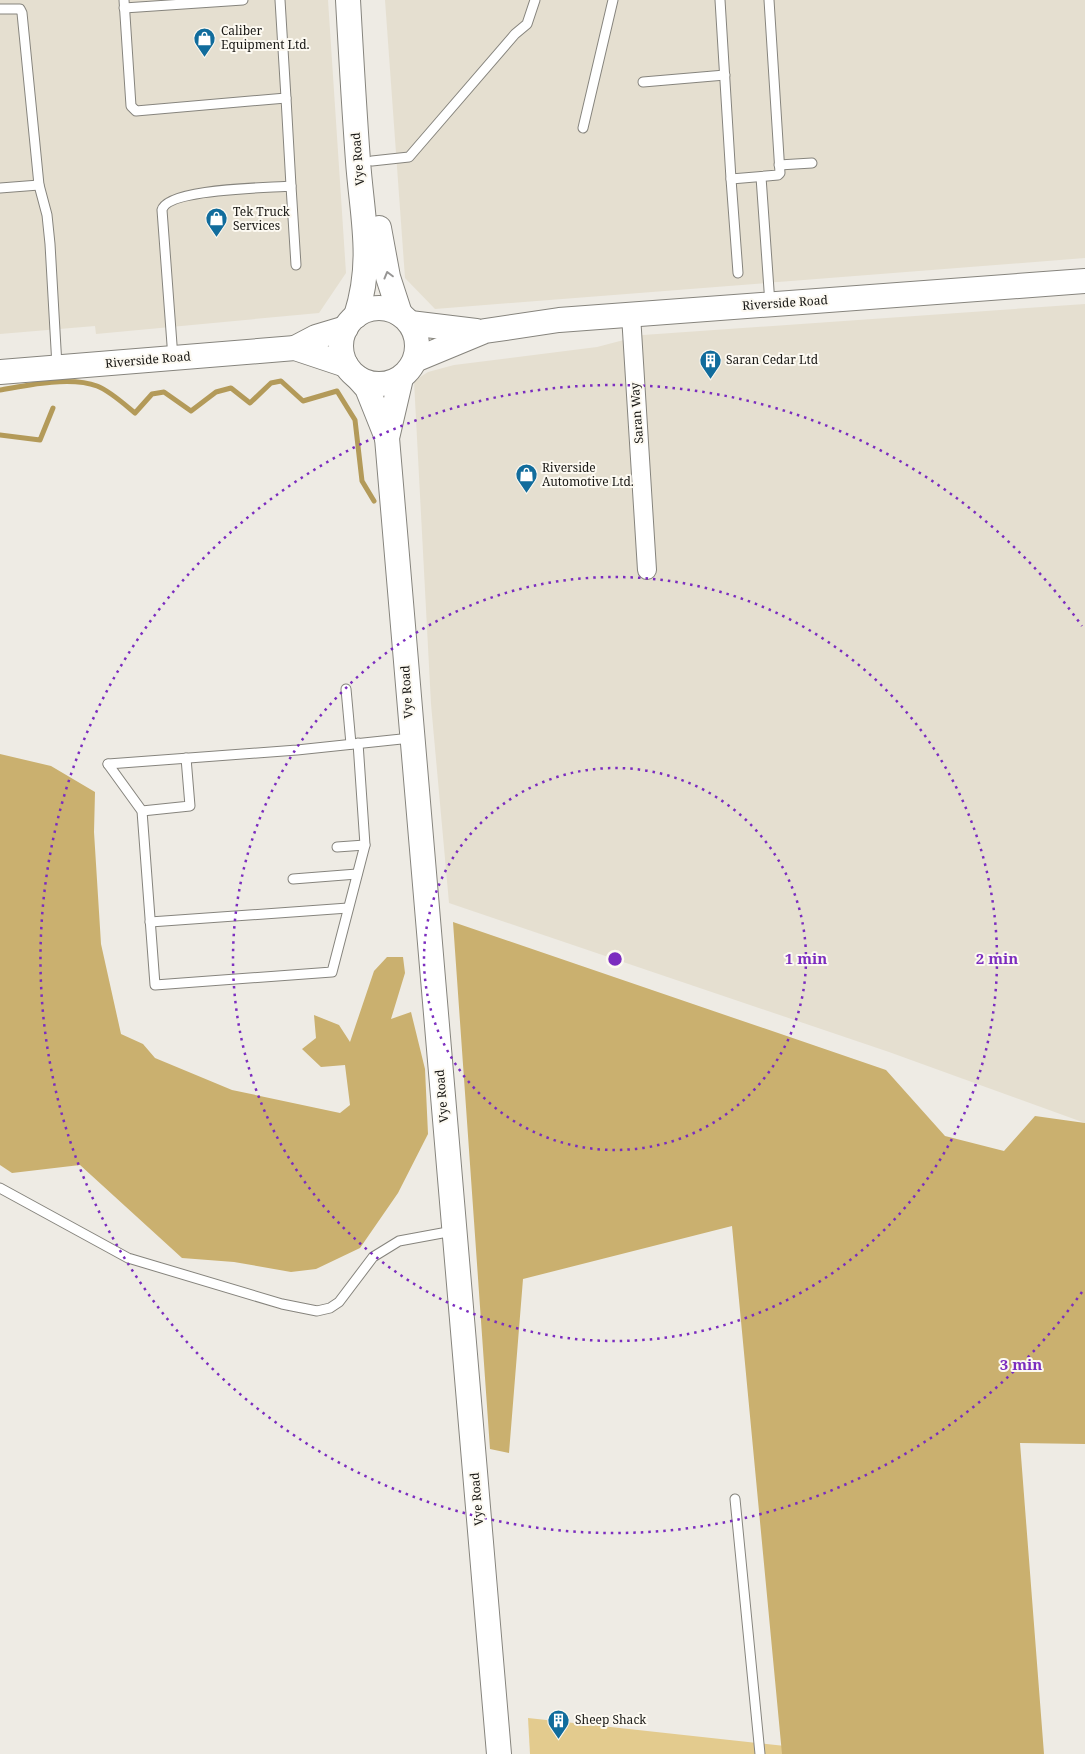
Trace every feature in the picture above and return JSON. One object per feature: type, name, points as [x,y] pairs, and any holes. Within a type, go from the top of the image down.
[{"type":"main road","name":"Vye Road","points":[[348,0],[356,132],[367,259],[365,283],[351,322]]},
{"type":"main road","name":"Vye Road","points":[[361,0],[372,161],[383,255],[405,319]]},
{"type":"main road","name":"Riverside Road","points":[[405,319],[485,331],[559,320],[1085,281]]},
{"type":"main road","points":[[377,308],[389,309],[405,319],[416,335],[417,348],[408,369],[388,384],[375,384],[352,372],[342,353],[341,340],[351,322],[377,308]]},
{"type":"main road","name":"Riverside Road","points":[[0,372],[295,348],[351,322]]},
{"type":"main road","name":"Riverside Road","points":[[408,369],[485,331]]},
{"type":"main road","name":"Riverside Road","points":[[295,348],[352,372]]},
{"type":"main road","name":"Vye Road","points":[[387,438],[408,369]]},
{"type":"main road","name":"Vye Road","points":[[352,372],[367,388],[387,438],[411,738],[499,1754]]},
{"type":"street","name":"Saran Way","points":[[631,315],[648,570]]},
{"type":"lane","points":[[243,0],[124,4],[131,106],[136,111],[286,98]]},
{"type":"lane","points":[[280,0],[296,265]]},
{"type":"lane","points":[[372,161],[409,157],[514,34],[527,24],[535,0]]},
{"type":"lane","points":[[584,128],[613,0]]},
{"type":"lane","points":[[720,0],[738,273]]},
{"type":"lane","points":[[732,179],[778,175],[779,165],[769,0]]},
{"type":"lane","points":[[0,9],[20,9],[22,13],[38,185],[47,215],[50,244],[57,368]]},
{"type":"lane","points":[[643,82],[725,75]]},
{"type":"lane","points":[[779,165],[812,163]]},
{"type":"lane","points":[[761,176],[770,304]]},
{"type":"lane","points":[[0,188],[38,185]]},
{"type":"lane","points":[[174,358],[163,206],[190,193],[291,186]]},
{"type":"lane","points":[[346,689],[355,743],[364,845],[332,972],[155,985],[142,810],[108,764],[186,758],[355,743],[411,738]]},
{"type":"lane","points":[[142,810],[190,806],[186,758]]},
{"type":"lane","points":[[338,848],[364,845]]},
{"type":"lane","points":[[293,879],[357,874]]},
{"type":"lane","points":[[150,922],[348,908]]},
{"type":"lane","points":[[0,1188],[128,1258],[282,1304],[317,1311],[330,1308],[339,1302],[373,1257],[398,1241],[454,1231]]},
{"type":"lane","points":[[735,1499],[760,1754]]},
{"type":"shaded area","points":[[0,0],[328,0],[346,273],[319,313],[96,334],[95,326],[0,334]]},
{"type":"shaded area","points":[[385,0],[1085,0],[1085,258],[435,309],[405,278]]},
{"type":"shaded area","points":[[1085,304],[1085,1123],[889,1052],[449,903],[431,704],[414,381],[428,372],[454,365],[597,347],[643,335]]},
{"type":"shaded area","points":[[0,754],[51,766],[95,792],[94,832],[101,944],[121,1034],[143,1044],[155,1058],[232,1090],[340,1113],[350,1105],[345,1065],[321,1067],[302,1049],[316,1038],[314,1015],[339,1025],[350,1042],[374,971],[387,957],[403,957],[405,973],[391,1019],[411,1012],[425,1069],[428,1134],[398,1193],[360,1248],[316,1269],[291,1272],[234,1262],[182,1258],[80,1165],[12,1173],[0,1165]]},
{"type":"shaded area","points":[[453,922],[886,1070],[945,1136],[1004,1151],[1035,1116],[1085,1123],[1085,1444],[1020,1443],[1044,1754],[782,1754],[732,1226],[523,1279],[509,1453],[490,1449]]},
{"type":"shaded area","points":[[528,1718],[859,1754],[530,1754]]},
{"type":"waterway","points":[[0,390],[49,382],[86,383],[107,391],[135,413],[152,394],[164,392],[191,411],[216,392],[231,388],[250,403],[271,383],[281,381],[303,401],[337,391],[355,420],[362,481],[374,501]]},
{"type":"waterway","points":[[0,435],[40,440],[53,408]]},
{"type":"place","name":"Caliber Equipment Ltd.","points":[[205,57]]},
{"type":"place","name":"Tek Truck Services","points":[[217,238]]},
{"type":"place","name":"Saran Cedar Ltd","points":[[710,379]]},
{"type":"place","name":"Riverside Automotive Ltd.","points":[[526,494]]},
{"type":"place","name":"Sheep Shack","points":[[559,1739]]}]
